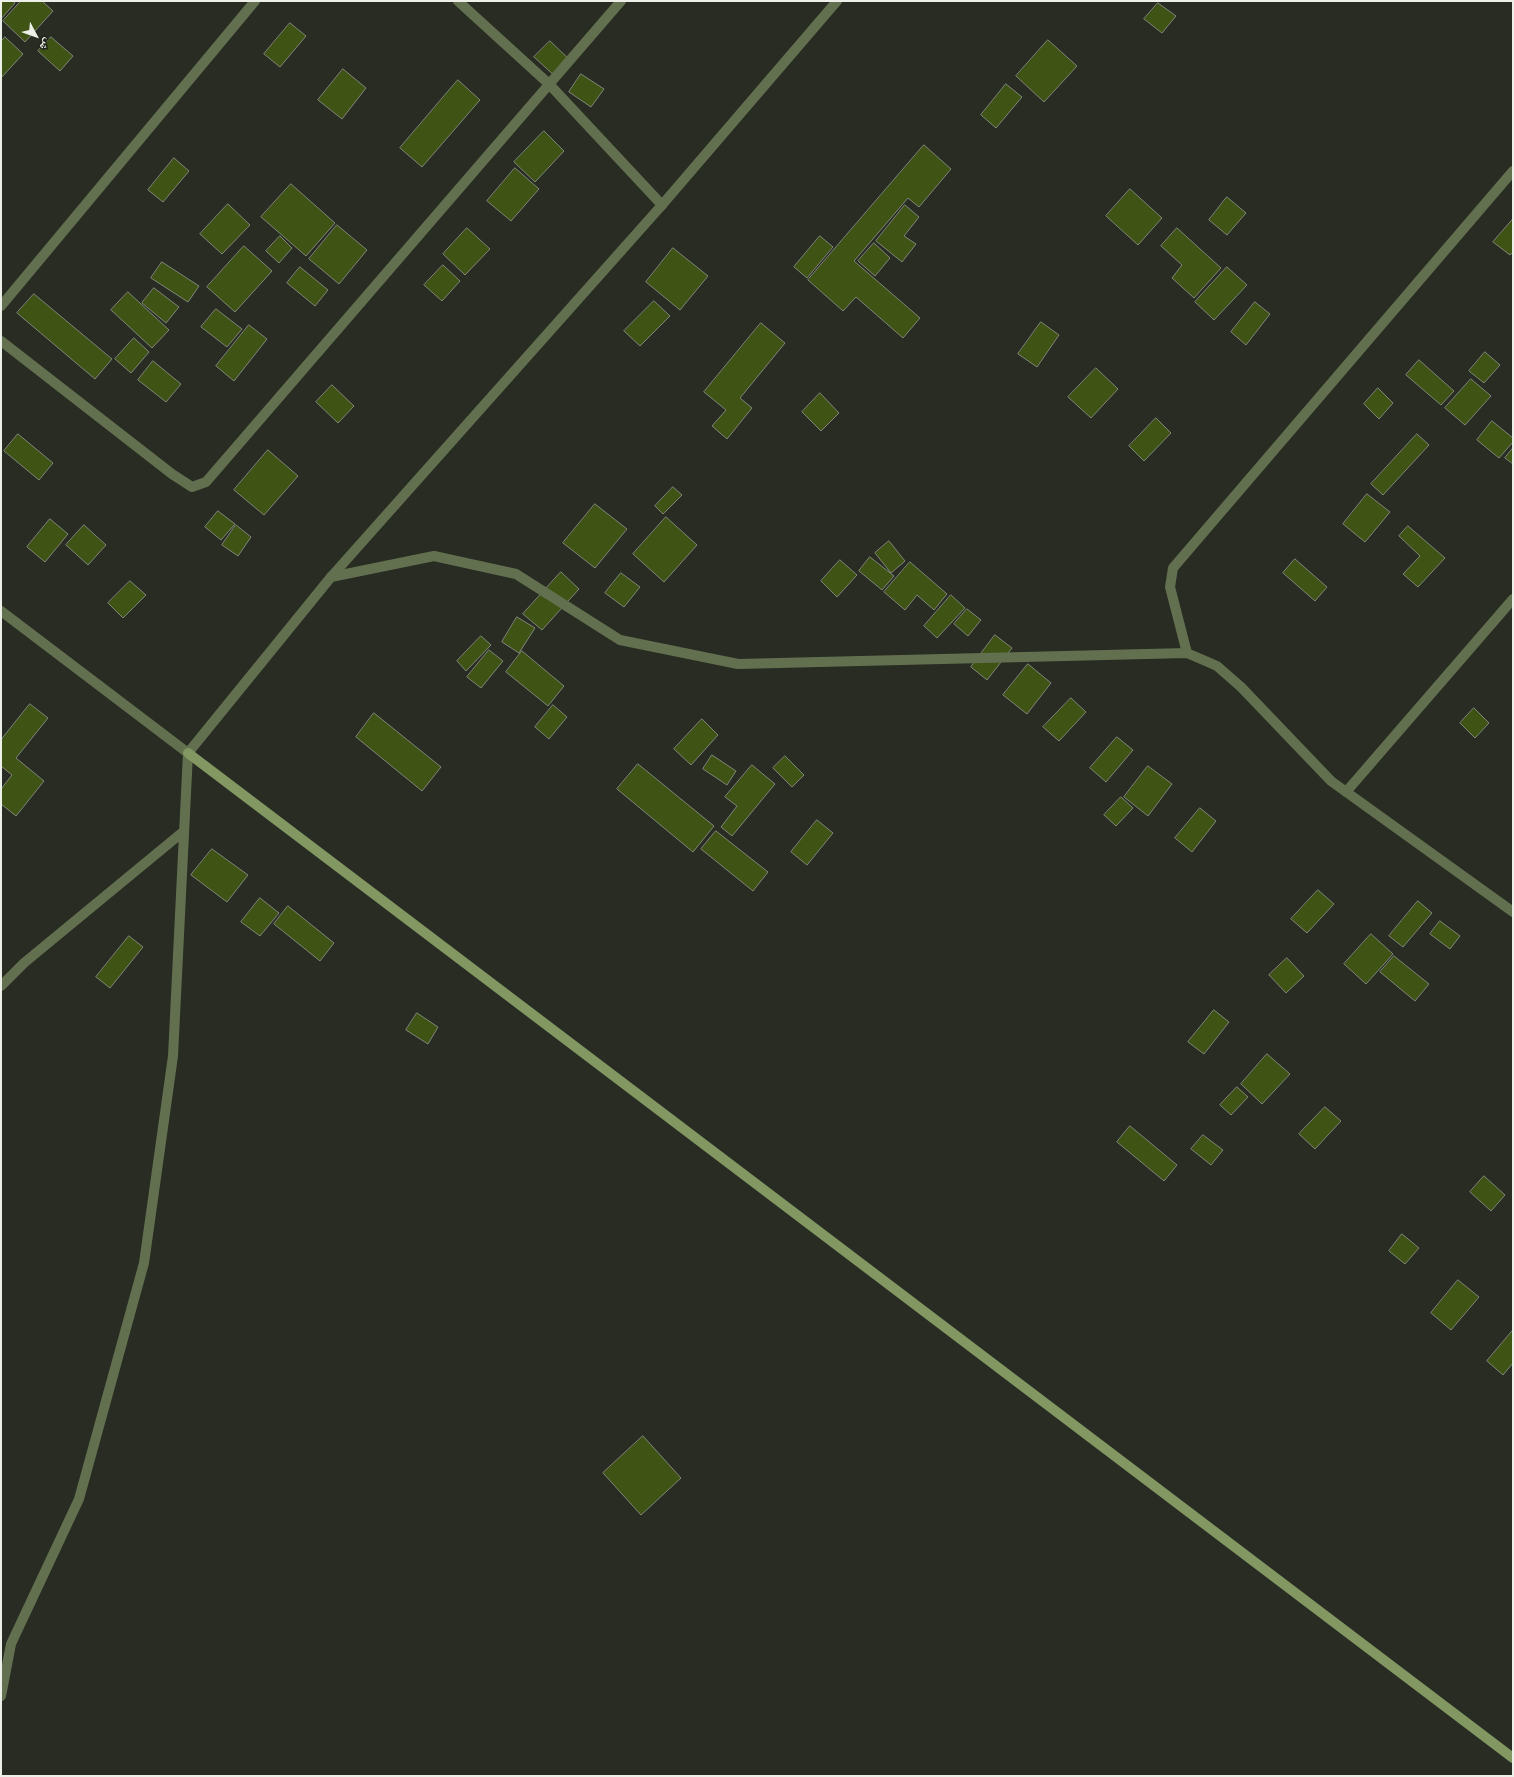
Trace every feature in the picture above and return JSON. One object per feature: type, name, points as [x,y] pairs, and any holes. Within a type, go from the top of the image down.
[{"type":"main road","points":[[188,753],[1513,1758]]},
{"type":"street","points":[[1,306],[255,1]]},
{"type":"street","points":[[458,1],[549,84],[662,205]]},
{"type":"street","points":[[1,341],[172,474],[192,487],[206,482],[621,1]]},
{"type":"street","points":[[1,1696],[11,1644],[79,1498],[144,1263],[173,1056],[188,753],[331,577],[662,205],[837,1]]},
{"type":"street","points":[[1187,653],[1170,588],[1173,568],[1513,171]]},
{"type":"street","points":[[331,577],[434,556],[501,570],[516,574],[620,640],[738,664],[1187,653],[1217,666],[1331,781],[1513,912]]},
{"type":"street","points":[[1346,792],[1513,599]]},
{"type":"street","points":[[1,611],[188,753]]},
{"type":"street","points":[[1,986],[24,963],[184,831]]},
{"type":"building","points":[[1,1],[13,1],[15,3],[1,19]]},
{"type":"building","points":[[21,1],[42,1],[53,11],[25,42],[3,21]]},
{"type":"building","points":[[1158,3],[1176,16],[1162,33],[1144,19]]},
{"type":"building","points":[[290,23],[306,36],[280,67],[264,54]]},
{"type":"building","points":[[5,37],[23,54],[1,78],[1,42]]},
{"type":"building","points":[[51,37],[73,56],[60,71],[38,51]]},
{"type":"building","points":[[1048,40],[1077,66],[1044,102],[1016,76]]},
{"type":"building","points":[[550,41],[571,61],[557,78],[534,57]]},
{"type":"building","points":[[343,69],[366,88],[342,119],[318,100]]},
{"type":"building","points":[[581,74],[604,89],[591,107],[569,92]]},
{"type":"building","points":[[458,80],[480,100],[422,167],[400,148]]},
{"type":"building","points":[[1006,84],[1022,97],[996,128],[981,115]]},
{"type":"building","points":[[544,131],[564,151],[535,182],[514,162]]},
{"type":"building","points":[[924,145],[951,169],[919,207],[908,198],[854,261],[920,318],[903,338],[856,297],[843,311],[808,280]]},
{"type":"building","points":[[174,158],[189,171],[163,202],[148,190]]},
{"type":"building","points":[[515,168],[539,189],[511,221],[487,201]]},
{"type":"building","points":[[291,184],[335,223],[306,256],[261,217]]},
{"type":"building","points":[[1130,189],[1162,218],[1138,245],[1106,216]]},
{"type":"building","points":[[1227,197],[1246,213],[1227,235],[1209,220]]},
{"type":"building","points":[[228,204],[250,225],[222,254],[200,234]]},
{"type":"building","points":[[905,205],[919,217],[904,236],[916,244],[902,262],[876,241]]},
{"type":"building","points":[[1513,219],[1513,252],[1510,255],[1493,242]]},
{"type":"building","points":[[337,225],[367,250],[339,284],[309,259]]},
{"type":"building","points":[[467,228],[490,249],[465,275],[443,254]]},
{"type":"building","points":[[1177,228],[1221,268],[1194,298],[1172,278],[1182,265],[1161,246]]},
{"type":"building","points":[[280,236],[292,248],[279,263],[266,251]]},
{"type":"building","points":[[820,236],[833,247],[807,278],[794,267]]},
{"type":"building","points":[[874,243],[890,258],[875,276],[858,261]]},
{"type":"building","points":[[244,246],[272,271],[235,312],[207,287]]},
{"type":"building","points":[[673,248],[708,276],[680,310],[646,282]]},
{"type":"building","points":[[162,262],[199,286],[188,302],[151,278]]},
{"type":"building","points":[[443,265],[460,281],[442,301],[424,285]]},
{"type":"building","points":[[300,267],[328,290],[315,306],[287,283]]},
{"type":"building","points":[[1227,267],[1247,285],[1214,320],[1195,302]]},
{"type":"building","points":[[154,288],[179,307],[166,323],[142,303]]},
{"type":"building","points":[[128,292],[169,330],[152,348],[111,310]]},
{"type":"building","points":[[34,294],[112,359],[95,379],[17,313]]},
{"type":"building","points":[[654,301],[670,316],[640,346],[624,331]]},
{"type":"building","points":[[1255,302],[1270,314],[1246,345],[1231,332]]},
{"type":"building","points":[[216,309],[242,329],[227,347],[201,327]]},
{"type":"building","points":[[1041,322],[1059,335],[1037,367],[1018,354]]},
{"type":"building","points":[[761,323],[785,343],[740,398],[752,408],[727,439],[712,426],[726,410],[704,392]]},
{"type":"building","points":[[249,325],[267,339],[234,381],[216,366]]},
{"type":"building","points":[[134,338],[149,352],[131,373],[115,359]]},
{"type":"building","points":[[1485,352],[1500,365],[1484,383],[1469,371]]},
{"type":"building","points":[[1419,360],[1454,391],[1441,405],[1406,375]]},
{"type":"building","points":[[153,361],[181,384],[166,402],[138,380]]},
{"type":"building","points":[[1096,368],[1118,389],[1091,418],[1068,397]]},
{"type":"building","points":[[1471,379],[1491,396],[1465,425],[1445,408]]},
{"type":"building","points":[[332,385],[354,406],[338,423],[316,402]]},
{"type":"building","points":[[1378,388],[1393,403],[1379,419],[1364,404]]},
{"type":"building","points":[[820,393],[839,413],[821,431],[802,412]]},
{"type":"building","points":[[1156,418],[1171,433],[1144,461],[1129,446]]},
{"type":"building","points":[[1492,421],[1513,438],[1513,442],[1499,458],[1477,440]]},
{"type":"building","points":[[18,434],[53,463],[39,480],[4,451]]},
{"type":"building","points":[[1417,434],[1429,445],[1383,495],[1371,484]]},
{"type":"building","points":[[1513,448],[1513,464],[1505,458]]},
{"type":"building","points":[[268,450],[298,476],[264,515],[234,490]]},
{"type":"building","points":[[673,487],[682,495],[663,514],[655,506]]},
{"type":"building","points":[[1367,494],[1390,512],[1365,542],[1343,524]]},
{"type":"building","points":[[595,504],[627,529],[595,568],[563,543]]},
{"type":"building","points":[[218,511],[235,524],[221,540],[205,527]]},
{"type":"building","points":[[666,517],[697,545],[664,582],[633,554]]},
{"type":"building","points":[[50,519],[68,534],[45,562],[27,547]]},
{"type":"building","points":[[84,525],[106,545],[88,565],[66,545]]},
{"type":"building","points":[[236,525],[251,537],[238,556],[222,545]]},
{"type":"building","points":[[1408,526],[1445,558],[1418,587],[1403,574],[1420,556],[1399,536]]},
{"type":"building","points":[[889,541],[905,561],[891,573],[875,553]]},
{"type":"building","points":[[870,557],[894,576],[882,590],[859,571]]},
{"type":"building","points":[[1295,559],[1327,587],[1315,601],[1283,573]]},
{"type":"building","points":[[840,560],[857,575],[837,597],[821,581]]},
{"type":"building","points":[[910,562],[947,594],[934,610],[917,595],[905,610],[884,592]]},
{"type":"building","points":[[561,572],[579,589],[542,630],[523,614]]},
{"type":"building","points":[[621,573],[640,587],[624,607],[605,593]]},
{"type":"building","points":[[130,581],[146,595],[123,618],[108,603]]},
{"type":"building","points":[[951,595],[965,608],[937,638],[924,626]]},
{"type":"building","points":[[967,609],[981,620],[968,636],[954,624]]},
{"type":"building","points":[[517,617],[535,628],[519,653],[502,642]]},
{"type":"building","points":[[995,635],[1012,648],[987,680],[971,667]]},
{"type":"building","points":[[481,636],[491,645],[466,671],[457,661]]},
{"type":"building","points":[[489,650],[503,661],[481,688],[467,677]]},
{"type":"building","points":[[522,651],[564,686],[548,706],[506,672]]},
{"type":"building","points":[[1028,664],[1051,683],[1027,714],[1003,695]]},
{"type":"building","points":[[1071,698],[1086,712],[1059,741],[1043,727]]},
{"type":"building","points":[[30,704],[48,718],[16,758],[44,781],[16,816],[1,804],[1,789],[12,775],[1,766],[1,740]]},
{"type":"building","points":[[553,705],[567,717],[549,739],[535,727]]},
{"type":"building","points":[[1474,708],[1489,723],[1475,738],[1460,723]]},
{"type":"building","points":[[374,713],[441,767],[422,791],[356,737]]},
{"type":"building","points":[[702,719],[718,735],[691,765],[674,749]]},
{"type":"building","points":[[1117,737],[1133,750],[1106,782],[1090,768]]},
{"type":"building","points":[[712,755],[736,771],[727,785],[703,769]]},
{"type":"building","points":[[785,756],[804,775],[792,787],[773,768]]},
{"type":"building","points":[[638,764],[714,826],[693,852],[617,789]]},
{"type":"building","points":[[752,765],[775,784],[732,836],[721,827],[737,806],[725,797]]},
{"type":"building","points":[[1148,766],[1172,784],[1148,816],[1124,797]]},
{"type":"building","points":[[1121,797],[1133,808],[1116,826],[1104,815]]},
{"type":"building","points":[[1200,808],[1216,821],[1192,852],[1175,838]]},
{"type":"building","points":[[817,820],[833,833],[807,865],[791,852]]},
{"type":"building","points":[[716,831],[768,872],[753,891],[701,849]]},
{"type":"building","points":[[212,849],[248,875],[227,902],[191,875]]},
{"type":"building","points":[[1318,890],[1334,904],[1307,933],[1291,919]]},
{"type":"building","points":[[260,898],[279,913],[260,936],[241,922]]},
{"type":"building","points":[[1418,901],[1432,913],[1403,947],[1389,936]]},
{"type":"building","points":[[288,906],[334,943],[320,961],[274,924]]},
{"type":"building","points":[[1440,921],[1460,936],[1450,949],[1430,934]]},
{"type":"building","points":[[1371,934],[1393,954],[1366,984],[1344,964]]},
{"type":"building","points":[[129,936],[143,947],[110,988],[96,977]]},
{"type":"building","points":[[1394,956],[1429,984],[1415,1001],[1380,972]]},
{"type":"building","points":[[1287,958],[1304,976],[1286,993],[1269,975]]},
{"type":"building","points":[[1214,1010],[1229,1022],[1204,1054],[1188,1042]]},
{"type":"building","points":[[417,1013],[438,1027],[428,1044],[406,1030]]},
{"type":"building","points":[[1267,1054],[1290,1074],[1262,1104],[1241,1084]]},
{"type":"building","points":[[1237,1087],[1248,1097],[1231,1115],[1220,1105]]},
{"type":"building","points":[[1325,1107],[1341,1121],[1315,1149],[1299,1134]]},
{"type":"building","points":[[1130,1126],[1177,1165],[1164,1181],[1117,1142]]},
{"type":"building","points":[[1203,1135],[1223,1150],[1211,1165],[1191,1149]]},
{"type":"building","points":[[1484,1176],[1505,1195],[1491,1211],[1470,1192]]},
{"type":"building","points":[[1402,1234],[1419,1248],[1405,1264],[1389,1251]]},
{"type":"building","points":[[1458,1280],[1479,1297],[1451,1330],[1431,1313]]},
{"type":"building","points":[[1513,1330],[1513,1363],[1503,1375],[1487,1361]]},
{"type":"building","points":[[643,1436],[681,1478],[641,1515],[603,1473]]}]
